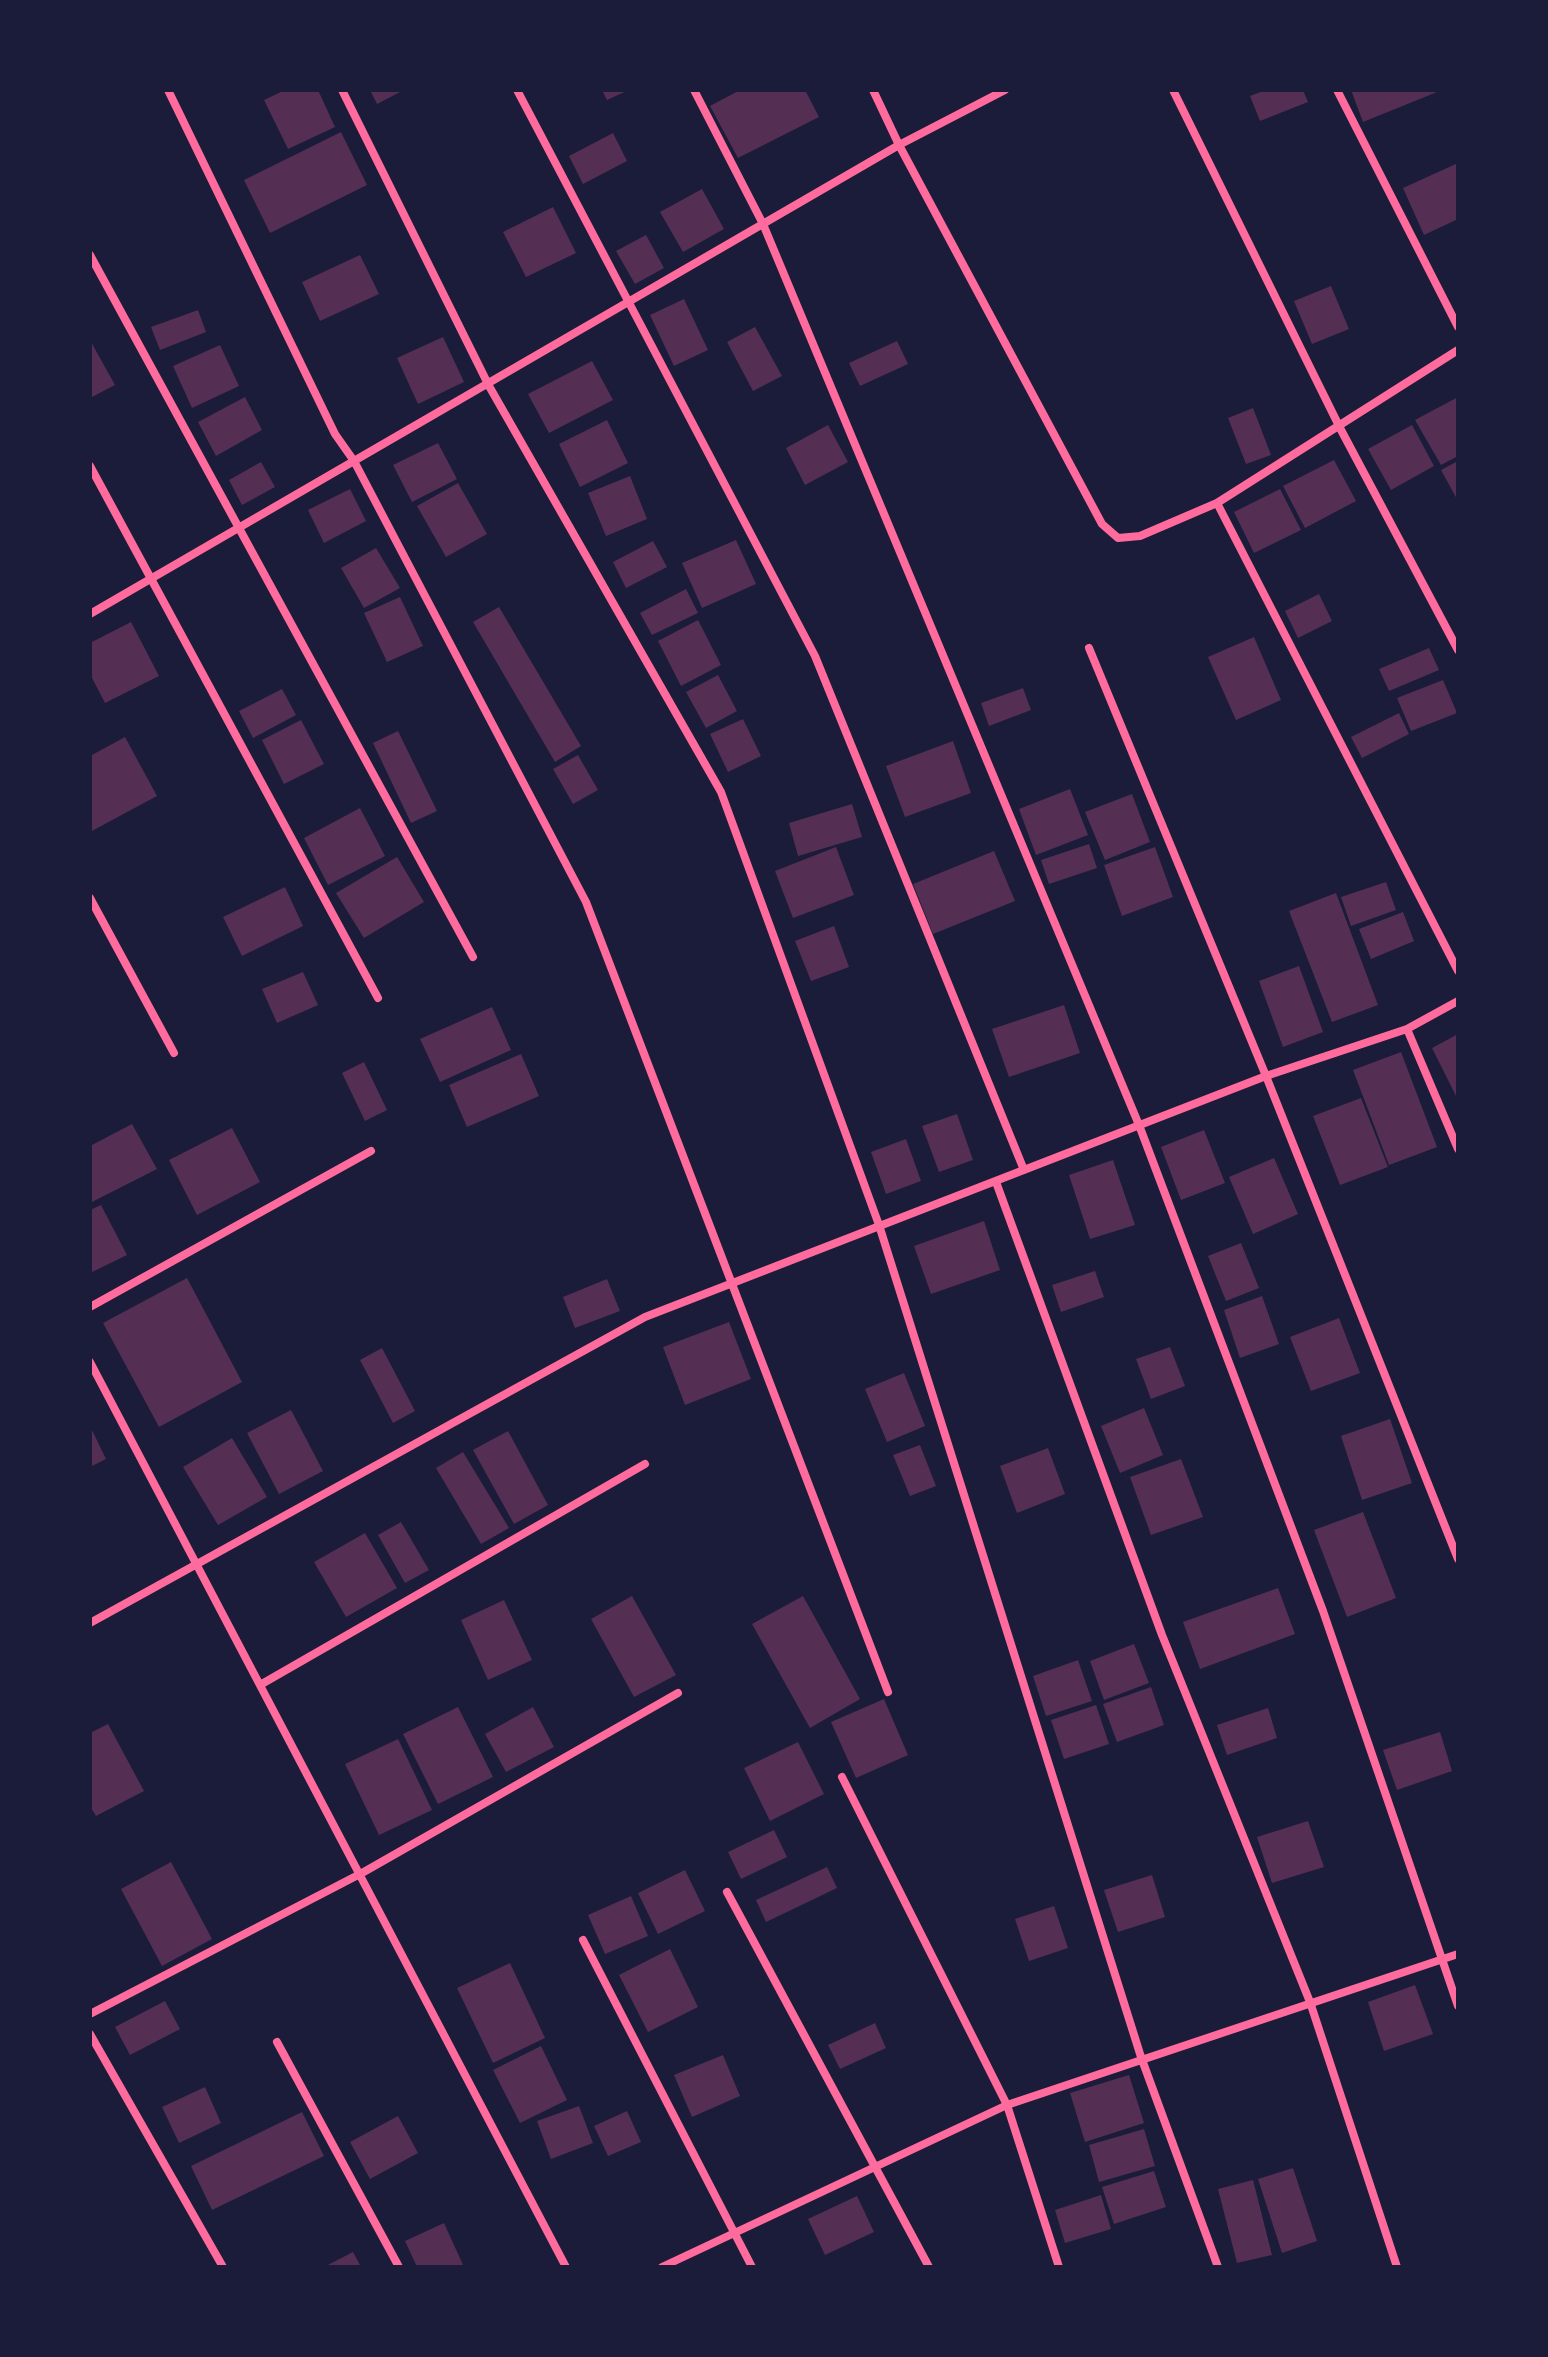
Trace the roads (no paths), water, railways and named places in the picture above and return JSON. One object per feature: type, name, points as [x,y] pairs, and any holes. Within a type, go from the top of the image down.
[{"type":"street","points":[[168,90],[335,434],[354,461],[586,902],[888,1692]]},
{"type":"street","points":[[342,90],[489,386],[721,792],[879,1225],[1141,2057],[1218,2267]]},
{"type":"street","points":[[517,90],[815,656],[1024,1170]]},
{"type":"street","points":[[694,90],[763,224],[1139,1125],[1323,1611],[1458,2006]]},
{"type":"street","points":[[873,90],[899,145],[1102,524],[1118,538],[1140,536],[1217,503],[1340,428],[1458,350]]},
{"type":"street","points":[[90,614],[241,530],[354,461],[489,386],[628,301],[899,145],[1005,90]]},
{"type":"street","points":[[1173,90],[1340,428],[1458,650]]},
{"type":"street","points":[[1337,90],[1458,327]]},
{"type":"street","points":[[90,255],[473,957]]},
{"type":"street","points":[[90,466],[378,998]]},
{"type":"street","points":[[1217,503],[1458,971]]},
{"type":"street","points":[[1089,648],[1266,1076],[1458,1559]]},
{"type":"street","points":[[90,898],[174,1053]]},
{"type":"street","points":[[90,1623],[645,1317],[1266,1076],[1407,1029],[1458,1001]]},
{"type":"street","points":[[1407,1029],[1458,1149]]},
{"type":"street","points":[[90,1307],[371,1151]]},
{"type":"street","points":[[996,1182],[1162,1635],[1310,2002],[1397,2267]]},
{"type":"street","points":[[90,1362],[194,1565],[362,1873],[566,2267]]},
{"type":"street","points":[[260,1685],[645,1464]]},
{"type":"street","points":[[90,2014],[362,1873],[678,1693]]},
{"type":"street","points":[[842,1777],[1007,2105],[1059,2267]]},
{"type":"street","points":[[727,1892],[929,2267]]},
{"type":"street","points":[[583,1940],[752,2267]]},
{"type":"street","points":[[662,2267],[1007,2105],[1141,2057],[1458,1954]]},
{"type":"street","points":[[90,2034],[223,2267]]},
{"type":"street","points":[[277,2042],[399,2267]]}]
